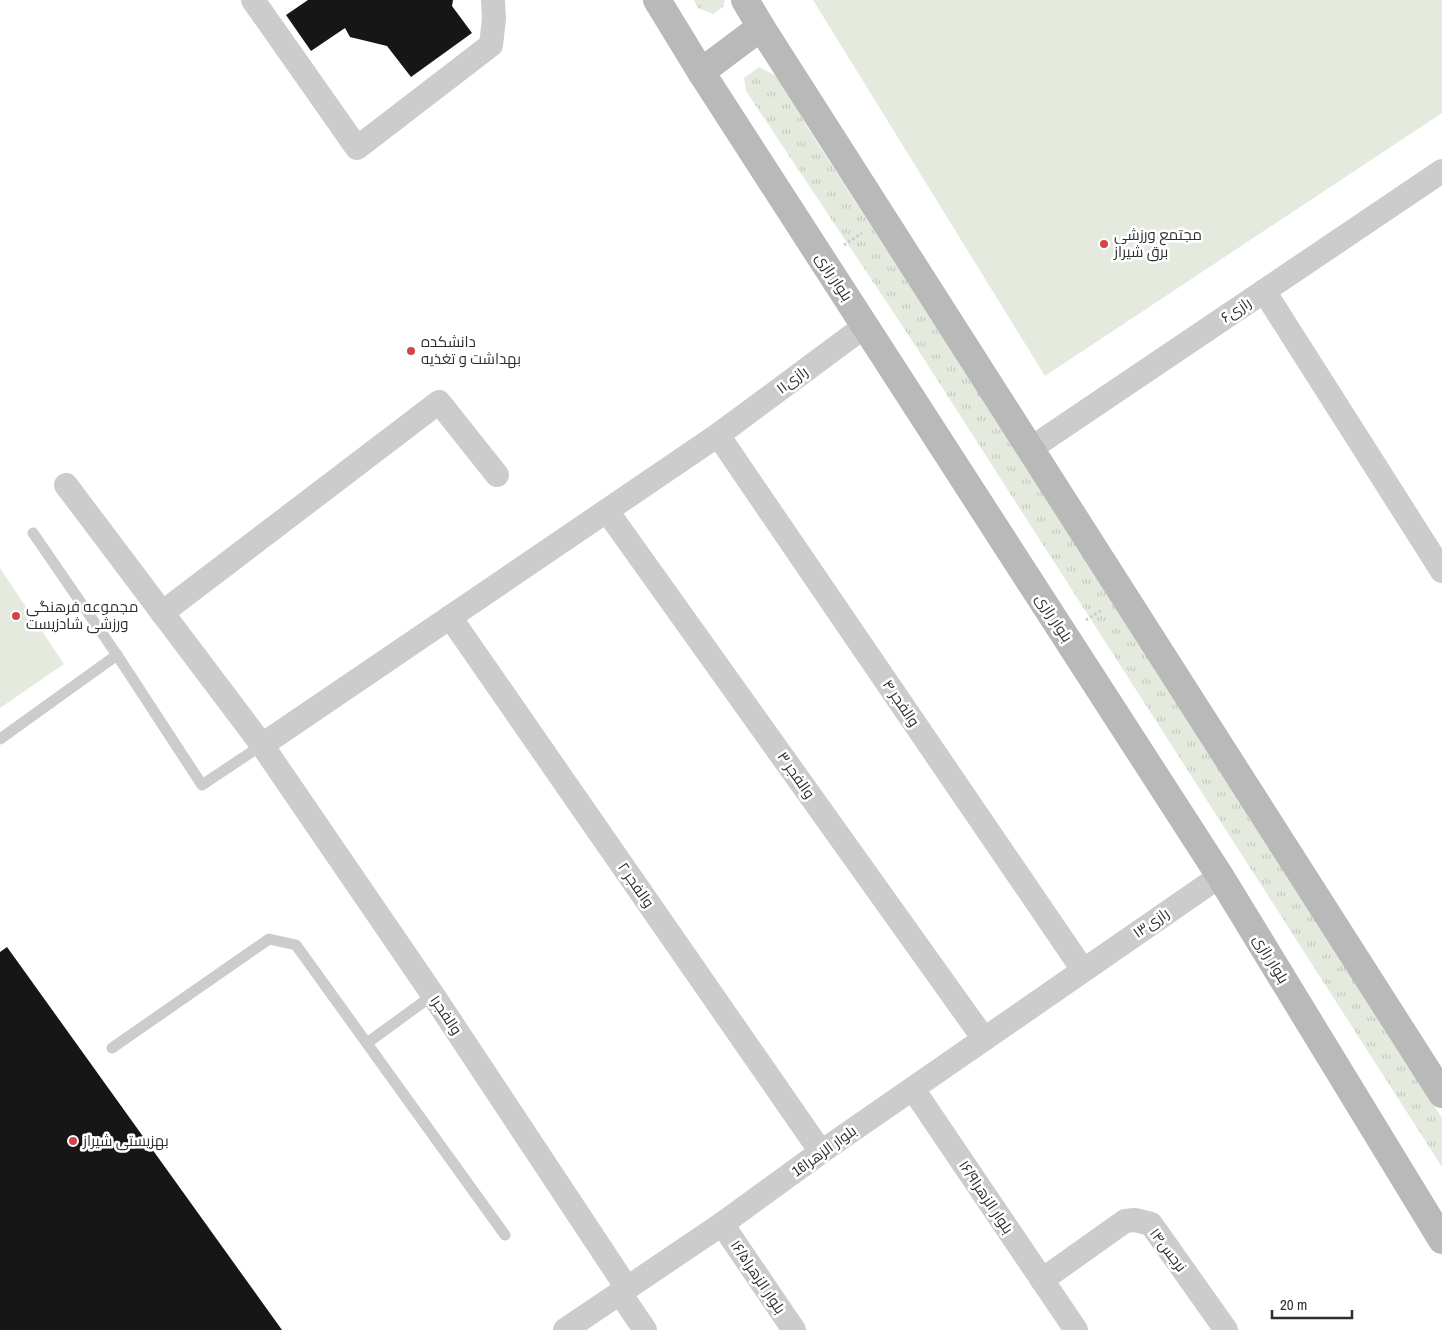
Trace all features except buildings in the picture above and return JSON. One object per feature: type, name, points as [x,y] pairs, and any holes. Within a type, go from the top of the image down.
[{"type":"main road","name":"بلوار رازی","points":[[657,0],[701,72],[1220,876],[1442,1240]]},
{"type":"main road","points":[[745,0],[1442,1094]]},
{"type":"main road","points":[[701,72],[761,27]]},
{"type":"street","points":[[253,0],[356,148],[491,46],[494,19],[493,0]]},
{"type":"street","name":"رازی۶","points":[[1030,449],[1442,171]]},
{"type":"street","points":[[1264,291],[1442,571]]},
{"type":"street","name":"رازی۱۱","points":[[262,745],[718,435],[865,326]]},
{"type":"street","points":[[162,613],[439,402],[497,475]]},
{"type":"street","name":"والفجر ۴","points":[[718,435],[1083,970]]},
{"type":"street","name":"والفجر۱","points":[[66,485],[262,745],[433,995],[623,1290],[645,1330]]},
{"type":"street","name":"والفجر ۳","points":[[607,511],[984,1039]]},
{"type":"street","name":"والفجر ۲","points":[[450,617],[821,1152]]},
{"type":"street","name":"رازی۱۳","points":[[1083,970],[1220,876]]},
{"type":"street","name":"16بلوار الزهرا","points":[[565,1330],[722,1224],[821,1152],[1083,970]]},
{"type":"street","name":"بلوار الزهرا۱۶/۹","points":[[913,1089],[1076,1330]]},
{"type":"street","name":"نرجس۱۴","points":[[1042,1280],[1125,1221],[1135,1220],[1151,1224],[1226,1330]]},
{"type":"street","name":"بلوار الزهرا۱۶/۵","points":[[722,1224],[794,1330]]},
{"type":"lane","points":[[33,533],[117,655],[202,785],[262,745]]},
{"type":"lane","points":[[0,739],[117,655]]},
{"type":"lane","points":[[112,1048],[269,939],[296,945],[505,1235]]},
{"type":"lane","points":[[367,1044],[433,995]]},
{"type":"path","points":[[822,259],[883,218]]},
{"type":"path","points":[[1064,634],[1124,597]]},
{"type":"green space","points":[[694,0],[725,0],[723,7],[713,14],[698,8]]},
{"type":"green space","name":"مجتمع ورزشی برق شیراز","points":[[813,0],[1442,0],[1442,113],[1045,376]]},
{"type":"green space","points":[[759,67],[778,77],[808,128],[1234,790],[1442,1118],[1442,1167],[913,342],[746,91],[744,78]]},
{"type":"green space","name":"مجموعه فرهنگی ورزشی شادزیست","points":[[0,568],[64,664],[0,708]]},
{"type":"place","name":"مجتمع ورزشی برق شیراز","points":[[1104,244]]},
{"type":"place","name":"دانشکده بهداشت و تغذیه","points":[[411,351]]},
{"type":"place","name":"مجموعه فرهنگی ورزشی شادزیست","points":[[16,616]]},
{"type":"place","name":"بهزیستی شیراز","points":[[73,1141]]}]
